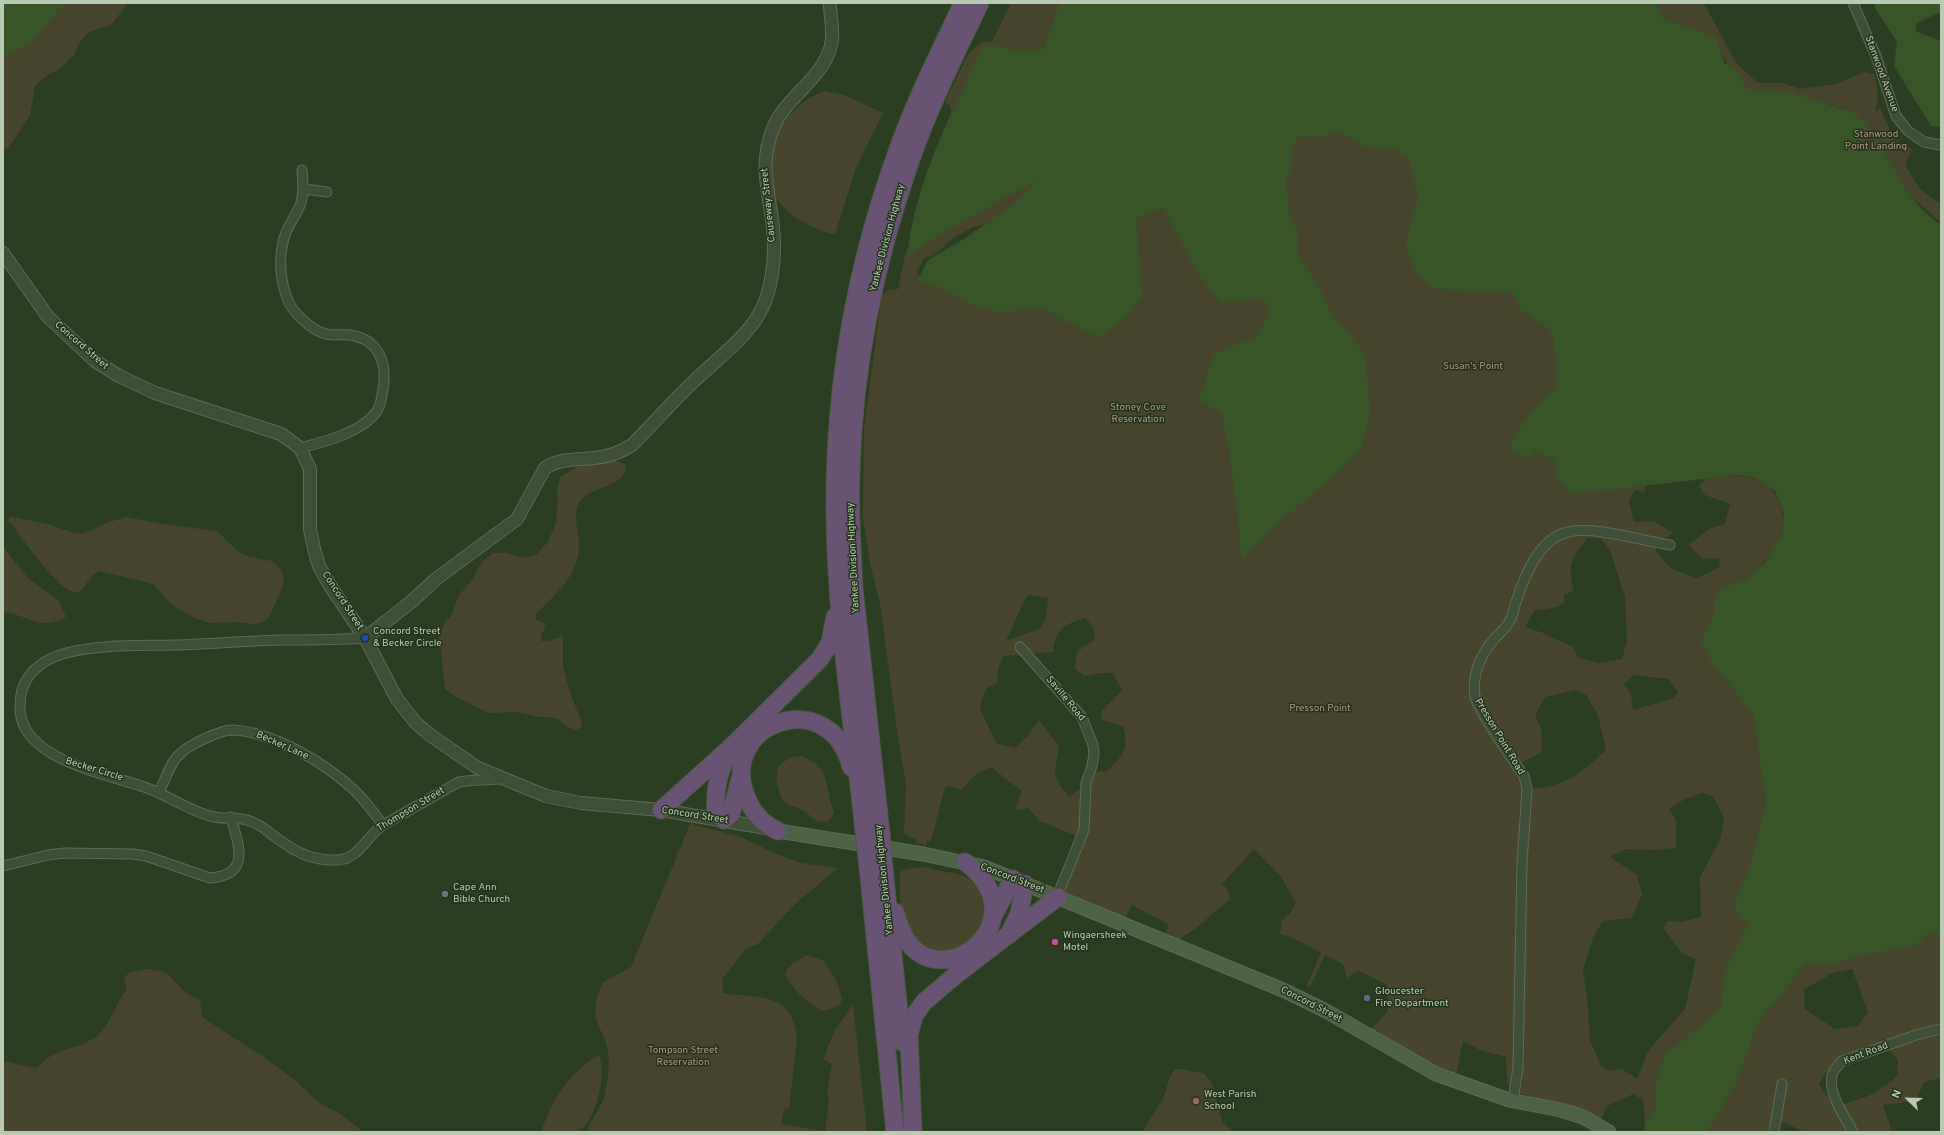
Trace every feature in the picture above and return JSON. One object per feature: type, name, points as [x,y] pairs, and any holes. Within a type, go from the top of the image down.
[{"type":"highway","name":"Yankee Division Highway","points":[[912,1132],[878,859],[864,831],[840,611],[835,513],[836,456],[840,397],[853,310],[870,237],[887,180],[912,113],[963,3]]},
{"type":"highway","name":"Yankee Division Highway","points":[[895,1132],[878,859],[881,834],[854,588],[851,469],[857,390],[875,283],[897,200],[910,160],[937,94],[980,3]]},
{"type":"highway","points":[[662,810],[731,747],[816,665],[828,648],[833,633],[836,615],[835,513]]},
{"type":"highway","points":[[731,747],[720,773],[715,797],[716,812],[724,820],[731,814],[744,760],[749,746],[767,728],[783,721],[793,720],[805,720],[823,726],[838,738],[848,756],[854,778],[864,831]]},
{"type":"highway","points":[[741,776],[743,790],[752,809],[768,825],[778,830]]},
{"type":"highway","points":[[878,859],[900,927],[907,940],[919,952],[942,959],[954,958],[967,953],[977,945],[985,936],[993,916],[1019,882]]},
{"type":"highway","points":[[965,862],[985,880],[993,901],[993,916]]},
{"type":"highway","points":[[1006,936],[1014,926],[1019,914],[1019,882]]},
{"type":"highway","points":[[912,1132],[909,1042],[911,1023],[915,1013],[935,992],[1058,897]]},
{"type":"main road","name":"Concord Street","points":[[778,830],[923,854],[984,867],[1283,990],[1326,1011],[1436,1074],[1513,1101],[1561,1110],[1583,1117],[1609,1132]]},
{"type":"street","name":"Causeway Street","points":[[365,638],[436,579],[517,519],[545,468],[561,461],[595,458],[611,454],[622,451],[632,445],[681,394],[746,335],[761,310],[771,287],[774,245],[773,228],[764,178],[764,159],[774,126],[780,114],[789,101],[810,80],[828,56],[832,40],[830,3]]},
{"type":"street","name":"Stanwood Avenue","points":[[1853,3],[1876,56],[1896,116],[1908,130],[1924,142],[1941,145]]},
{"type":"street","points":[[300,448],[330,440],[366,422],[379,407],[384,388],[384,363],[378,350],[364,340],[350,335],[326,334],[307,325],[287,300],[281,276],[281,254],[286,232],[300,205],[304,189],[302,170]]},
{"type":"street","points":[[304,189],[327,192]]},
{"type":"street","name":"Concord Street","points":[[3,253],[48,317],[95,361],[119,376],[155,393],[281,434],[300,448],[310,469],[310,529],[319,566],[329,584],[365,638],[397,699],[415,722],[430,735],[478,768],[546,796],[574,801],[662,810],[778,830]]},
{"type":"street","name":"Presson Point Road","points":[[1513,1101],[1518,1067],[1522,871],[1527,789],[1524,776],[1474,698],[1477,668],[1484,652],[1510,621],[1522,584],[1535,560],[1545,546],[1555,537],[1568,532],[1579,531],[1644,539],[1670,545]]},
{"type":"street","name":"Becker Circle","points":[[329,860],[303,854],[253,822],[231,817],[212,817],[159,792],[122,779],[75,766],[54,756],[30,735],[23,723],[20,711],[20,698],[23,686],[29,675],[40,664],[53,657],[80,650],[111,647],[365,638]]},
{"type":"street","name":"Saville Road","points":[[1020,647],[1082,717],[1093,745],[1094,754],[1092,766],[1086,783],[1084,830],[1058,897]]},
{"type":"street","name":"Becker Lane","points":[[159,792],[178,755],[199,740],[232,730],[257,734],[307,756],[333,772],[355,791],[383,825]]},
{"type":"street","name":"Thompson Street","points":[[329,860],[345,860],[354,855],[375,831],[383,825],[431,800],[459,782],[471,780],[489,781],[504,778]]},
{"type":"street","points":[[3,866],[36,857],[59,854],[132,854],[146,856],[210,878],[221,877],[234,871],[240,858],[240,848],[231,817]]},
{"type":"street","name":"Kent Road","points":[[1854,1132],[1832,1086],[1832,1076],[1836,1067],[1842,1061],[1919,1034],[1941,1029]]},
{"type":"street","points":[[1774,1132],[1782,1084]]},
{"type":"green space","points":[[3,3],[128,3],[111,25],[89,32],[80,42],[74,55],[59,69],[43,78],[35,86],[30,116],[9,147],[3,150]]},
{"type":"green space","points":[[1011,3],[1178,3],[1280,141],[1314,124],[1404,144],[1504,285],[1549,323],[1649,472],[1644,492],[1635,490],[1629,501],[1634,522],[1653,521],[1673,533],[1657,543],[1655,549],[1668,565],[1677,571],[1697,578],[1720,567],[1719,558],[1702,559],[1689,545],[1709,529],[1725,524],[1730,504],[1705,495],[1699,486],[1707,478],[1740,476],[1759,480],[1774,493],[1783,511],[1784,528],[1778,542],[1770,554],[1747,579],[1941,430],[1941,1078],[1924,1082],[1916,1101],[1883,1105],[1892,1132],[1805,1132],[1773,1118],[1768,1132],[1713,1132],[1711,1130],[1710,1132],[1666,1132],[1656,1106],[1645,1121],[1643,1100],[1633,1094],[1607,1106],[1601,1120],[1563,1105],[1513,1092],[1507,1083],[1506,1057],[1480,1050],[1463,1041],[1456,1075],[1405,1054],[1369,1031],[1388,1011],[1387,985],[1358,970],[1347,978],[1343,964],[1325,955],[1310,987],[1307,985],[1321,953],[1295,939],[1280,934],[1282,921],[1291,912],[1296,903],[1282,878],[1254,849],[1222,884],[1228,890],[1230,899],[1196,928],[1178,940],[1166,936],[1168,924],[1132,905],[1124,919],[1064,894],[1058,885],[1076,836],[1040,821],[1028,808],[1015,810],[1022,791],[991,767],[977,773],[961,790],[949,786],[945,787],[931,841],[927,841],[926,846],[920,843],[917,844],[916,840],[904,833],[906,783],[898,738],[880,604],[870,563],[863,517],[864,427],[882,295],[889,290],[898,289],[906,250],[911,246],[955,126],[950,106],[945,101],[969,53],[982,41],[992,42]],"holes":[[[986,224],[970,234],[926,276],[917,275],[917,271],[925,257],[933,256],[952,239],[973,227]],[[1588,538],[1601,539],[1610,550],[1625,597],[1627,641],[1622,659],[1599,663],[1578,658],[1573,647],[1543,633],[1525,627],[1534,611],[1557,607],[1564,603],[1564,595],[1574,591],[1571,568],[1574,557]],[[1028,595],[1048,598],[1046,619],[1039,629],[1006,641]],[[1085,618],[1094,628],[1095,639],[1077,652],[1075,669],[1085,676],[1100,673],[1113,673],[1122,690],[1101,712],[1102,720],[1123,726],[1126,741],[1122,755],[1113,765],[1107,771],[1094,772],[1086,783],[1070,797],[1059,784],[1057,779],[1055,768],[1059,746],[1039,720],[1029,735],[1015,748],[996,743],[980,706],[986,689],[997,683],[998,669],[1003,656],[1053,652],[1058,633],[1071,623]],[[1634,675],[1669,679],[1678,692],[1673,698],[1633,710],[1631,695],[1624,684]],[[1575,690],[1586,695],[1598,715],[1606,750],[1587,767],[1568,780],[1547,787],[1521,788],[1519,778],[1514,771],[1515,764],[1523,762],[1542,752],[1541,729],[1535,715],[1545,697]],[[1702,793],[1713,796],[1724,818],[1720,840],[1700,877],[1701,917],[1681,922],[1668,921],[1663,928],[1683,954],[1696,959],[1685,1009],[1648,1051],[1637,1079],[1622,1069],[1610,1071],[1601,1066],[1590,1040],[1588,1006],[1583,970],[1593,937],[1603,921],[1631,918],[1642,895],[1637,875],[1610,857],[1626,849],[1653,850],[1676,848],[1676,820],[1669,809],[1683,800]],[[1852,969],[1868,1012],[1858,1026],[1835,1029],[1805,1009],[1804,989],[1826,977],[1828,974]],[[1886,1046],[1898,1060],[1897,1076],[1877,1092],[1856,1100],[1839,1105],[1828,1097],[1819,1084],[1833,1062],[1843,1057]]]},
{"type":"green space","name":"Stanwood Point Landing","points":[[1653,3],[1701,3],[1706,7],[1736,63],[1758,83],[1782,83],[1800,89],[1835,84],[1865,72],[1874,74],[1878,92],[1875,111],[1880,108],[1894,139],[1912,149],[1905,165],[1920,189],[1941,204],[1941,223],[1853,144],[1853,112],[1827,103],[1747,89],[1732,75],[1721,51],[1709,37],[1657,15]]},
{"type":"green space","points":[[824,91],[844,95],[883,113],[855,170],[835,235],[809,225],[784,208],[774,193],[772,179],[774,150],[781,127],[789,116],[800,106],[811,97]]},
{"type":"green space","points":[[611,459],[626,465],[624,473],[620,479],[590,493],[579,503],[576,521],[579,551],[573,571],[556,594],[535,615],[536,620],[543,622],[546,627],[541,634],[541,641],[548,641],[563,636],[563,666],[569,690],[582,723],[581,727],[576,730],[566,726],[559,719],[549,717],[540,717],[515,712],[488,713],[453,695],[445,689],[441,650],[437,641],[445,622],[452,615],[458,597],[473,578],[482,562],[493,553],[507,553],[525,558],[537,554],[548,542],[556,523],[557,491],[560,477],[584,463]]},
{"type":"green space","points":[[11,517],[48,524],[71,532],[83,534],[109,522],[127,517],[161,524],[217,531],[236,550],[249,557],[272,561],[280,568],[284,578],[282,588],[270,616],[263,622],[255,624],[236,622],[211,623],[197,619],[172,605],[154,585],[99,571],[92,576],[81,590],[78,592],[71,591],[62,585],[42,564],[11,523],[6,522]]},
{"type":"green space","points":[[3,547],[28,578],[59,601],[66,617],[48,623],[41,623],[3,612]]},
{"type":"green space","points":[[801,756],[818,765],[825,778],[834,812],[830,820],[818,822],[804,811],[786,803],[781,796],[777,780],[778,766],[791,757]]},
{"type":"green space","name":"Tompson Street Reservation","points":[[690,824],[739,836],[774,853],[801,863],[838,868],[794,905],[758,944],[746,949],[722,979],[723,993],[760,997],[771,1000],[781,1004],[789,1012],[794,1023],[797,1039],[789,1108],[784,1109],[781,1124],[825,1131],[829,1102],[827,1092],[832,1064],[823,1059],[835,1030],[853,1005],[867,1132],[587,1132],[604,1099],[608,1077],[609,1057],[605,1039],[595,1015],[597,997],[602,983],[631,967],[677,856],[676,854],[680,849]]},
{"type":"green space","points":[[925,867],[961,875],[974,884],[978,890],[983,905],[983,928],[971,937],[964,946],[941,952],[923,945],[911,936],[900,906],[900,872],[907,869]]},
{"type":"green space","points":[[807,955],[824,961],[838,984],[842,1000],[838,1006],[824,1011],[812,1005],[796,991],[788,980],[785,974],[788,968],[793,963]]},
{"type":"green space","points":[[145,969],[158,970],[166,974],[184,991],[200,1001],[202,1017],[262,1056],[294,1079],[318,1102],[340,1114],[364,1132],[3,1132],[3,1061],[37,1068],[45,1060],[60,1051],[83,1044],[98,1035],[107,1025],[127,988],[124,977],[131,972]]},
{"type":"green space","points":[[599,1055],[602,1073],[601,1084],[595,1108],[584,1126],[578,1131],[571,1133],[541,1132],[550,1109],[570,1078],[588,1062]]},
{"type":"green space","points":[[1175,1069],[1205,1074],[1212,1084],[1223,1123],[1234,1132],[1143,1132],[1163,1098],[1170,1076]]},
{"type":"shaded area","points":[[3,3],[64,3],[32,43],[3,56]]},
{"type":"shaded area","points":[[1060,3],[1659,3],[1658,8],[1661,17],[1716,38],[1725,64],[1733,65],[1747,89],[1790,92],[1853,112],[1867,125],[1865,139],[1856,146],[1866,150],[1877,138],[1904,186],[1912,197],[1930,217],[1941,225],[1941,933],[1928,933],[1915,946],[1853,957],[1835,964],[1806,963],[1757,1024],[1736,1084],[1709,1128],[1704,1132],[1644,1132],[1645,1121],[1656,1106],[1656,1080],[1665,1054],[1709,1020],[1722,1006],[1724,974],[1748,926],[1734,907],[1753,855],[1766,801],[1754,715],[1711,661],[1701,642],[1715,613],[1714,600],[1721,589],[1745,580],[1765,562],[1782,535],[1784,513],[1775,491],[1756,478],[1738,475],[1573,494],[1556,478],[1554,459],[1535,452],[1529,458],[1509,448],[1524,421],[1555,387],[1556,370],[1554,338],[1545,324],[1537,321],[1528,313],[1521,310],[1512,292],[1455,291],[1431,287],[1416,272],[1406,246],[1413,213],[1419,197],[1409,158],[1393,149],[1368,148],[1339,132],[1328,136],[1299,137],[1292,149],[1292,166],[1286,180],[1289,216],[1298,234],[1298,255],[1320,289],[1331,312],[1365,354],[1370,412],[1361,450],[1328,481],[1286,516],[1242,559],[1231,462],[1222,413],[1199,400],[1214,354],[1253,338],[1271,313],[1264,299],[1221,303],[1198,274],[1163,208],[1136,219],[1142,296],[1125,318],[1098,338],[1042,308],[1000,312],[974,306],[939,287],[917,281],[928,260],[972,234],[1014,204],[1039,179],[925,243],[907,259],[911,231],[926,175],[948,121],[985,43],[1018,51],[1044,49]]},
{"type":"shaded area","points":[[1875,3],[1941,3],[1941,12],[1917,23],[1915,31],[1941,41],[1941,127],[1931,126],[1894,66],[1897,42],[1875,8]]},
{"type":"place","name":"Concord Street & Becker Circle","points":[[365,638]]},
{"type":"place","name":"Cape Ann Bible Church","points":[[445,894]]},
{"type":"place","name":"Wingaersheek Motel","points":[[1055,942]]},
{"type":"place","name":"Gloucester Fire Department","points":[[1367,998]]},
{"type":"place","name":"West Parish School","points":[[1196,1101]]},
{"type":"park label","name":"Susan's Point","points":[[1473,367]]},
{"type":"park label","name":"Stoney Cove Reservation","points":[[1138,414]]},
{"type":"park label","name":"Presson Point","points":[[1320,709]]}]
